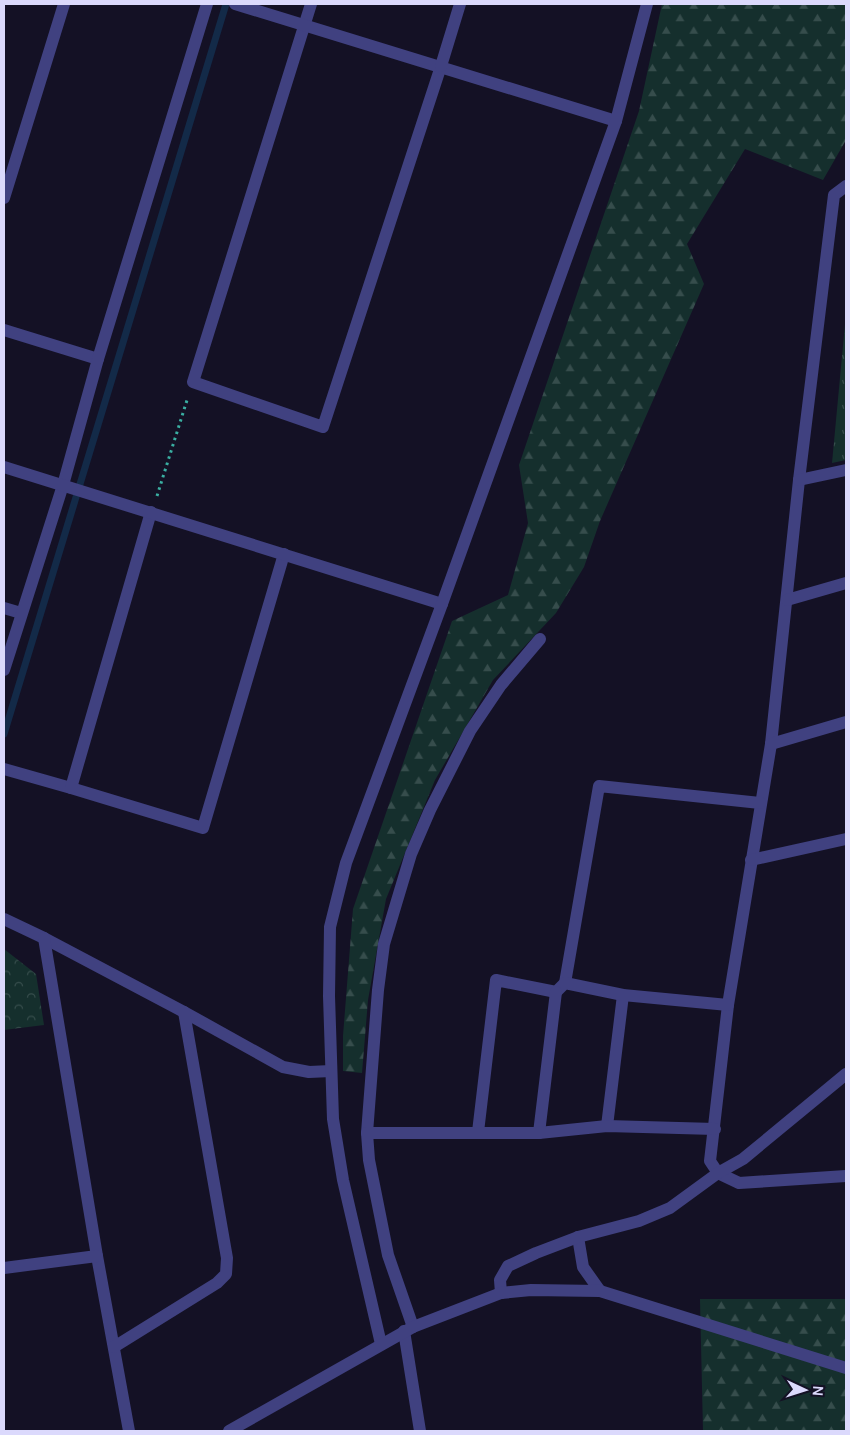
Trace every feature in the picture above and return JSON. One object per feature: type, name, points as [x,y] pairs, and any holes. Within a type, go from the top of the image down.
[{"type":"street","points":[[4,198],[64,4]]},
{"type":"street","points":[[4,670],[62,485],[98,359],[207,4]]},
{"type":"street","points":[[311,4],[193,382],[323,427],[460,4]]},
{"type":"street","points":[[381,1344],[343,1180],[333,1119],[329,996],[330,927],[346,863],[442,604],[616,121],[647,4]]},
{"type":"street","points":[[240,6],[616,121]]},
{"type":"street","points":[[846,186],[834,195],[799,480],[771,744],[728,1005],[710,1161],[718,1173],[739,1183],[846,1176]]},
{"type":"street","points":[[4,330],[98,359]]},
{"type":"street","points":[[4,467],[442,604]]},
{"type":"street","points":[[799,480],[846,470]]},
{"type":"street","points":[[71,788],[151,512]]},
{"type":"street","points":[[5,769],[203,828],[284,554]]},
{"type":"street","points":[[787,600],[846,583]]},
{"type":"street","points":[[4,608],[21,613]]},
{"type":"street","points":[[420,1431],[409,1329],[388,1255],[369,1160],[367,1133],[378,990],[384,944],[411,854],[430,810],[470,731],[501,685],[540,639]]},
{"type":"street","points":[[771,744],[846,722]]},
{"type":"street","points":[[539,1132],[560,987],[599,786],[760,803]]},
{"type":"street","points":[[751,860],[846,839]]},
{"type":"street","points":[[4,919],[184,1012],[283,1067],[309,1072],[331,1071]]},
{"type":"street","points":[[44,938],[97,1256],[129,1431]]},
{"type":"street","points":[[478,1132],[496,980],[728,1005]]},
{"type":"street","points":[[607,1126],[623,995]]},
{"type":"street","points":[[114,1346],[217,1283],[226,1274],[227,1258],[184,1012]]},
{"type":"street","points":[[501,1293],[500,1280],[508,1266],[578,1236],[638,1221],[670,1208],[718,1173],[743,1159],[846,1074]]},
{"type":"street","points":[[367,1133],[539,1132],[607,1126],[715,1129]]},
{"type":"street","points":[[578,1236],[583,1267],[600,1291]]},
{"type":"street","points":[[4,1268],[97,1256]]},
{"type":"street","points":[[229,1431],[409,1329],[501,1293],[531,1290],[600,1291],[846,1368]]},
{"type":"path","points":[[151,512],[193,382]]},
{"type":"green space","points":[[662,4],[846,4],[846,140],[823,180],[745,149],[687,244],[704,284],[600,521],[584,567],[556,613],[493,680],[435,780],[386,899],[368,1000],[362,1073],[343,1071],[343,1036],[353,909],[452,621],[508,595],[528,523],[519,465],[639,111]]},
{"type":"green space","points":[[846,314],[846,460],[832,463]]},
{"type":"green space","points":[[4,949],[36,974],[44,1025],[4,1030]]},
{"type":"green space","points":[[700,1299],[846,1299],[846,1431],[703,1431]]},
{"type":"waterway","points":[[4,734],[226,4]]}]
